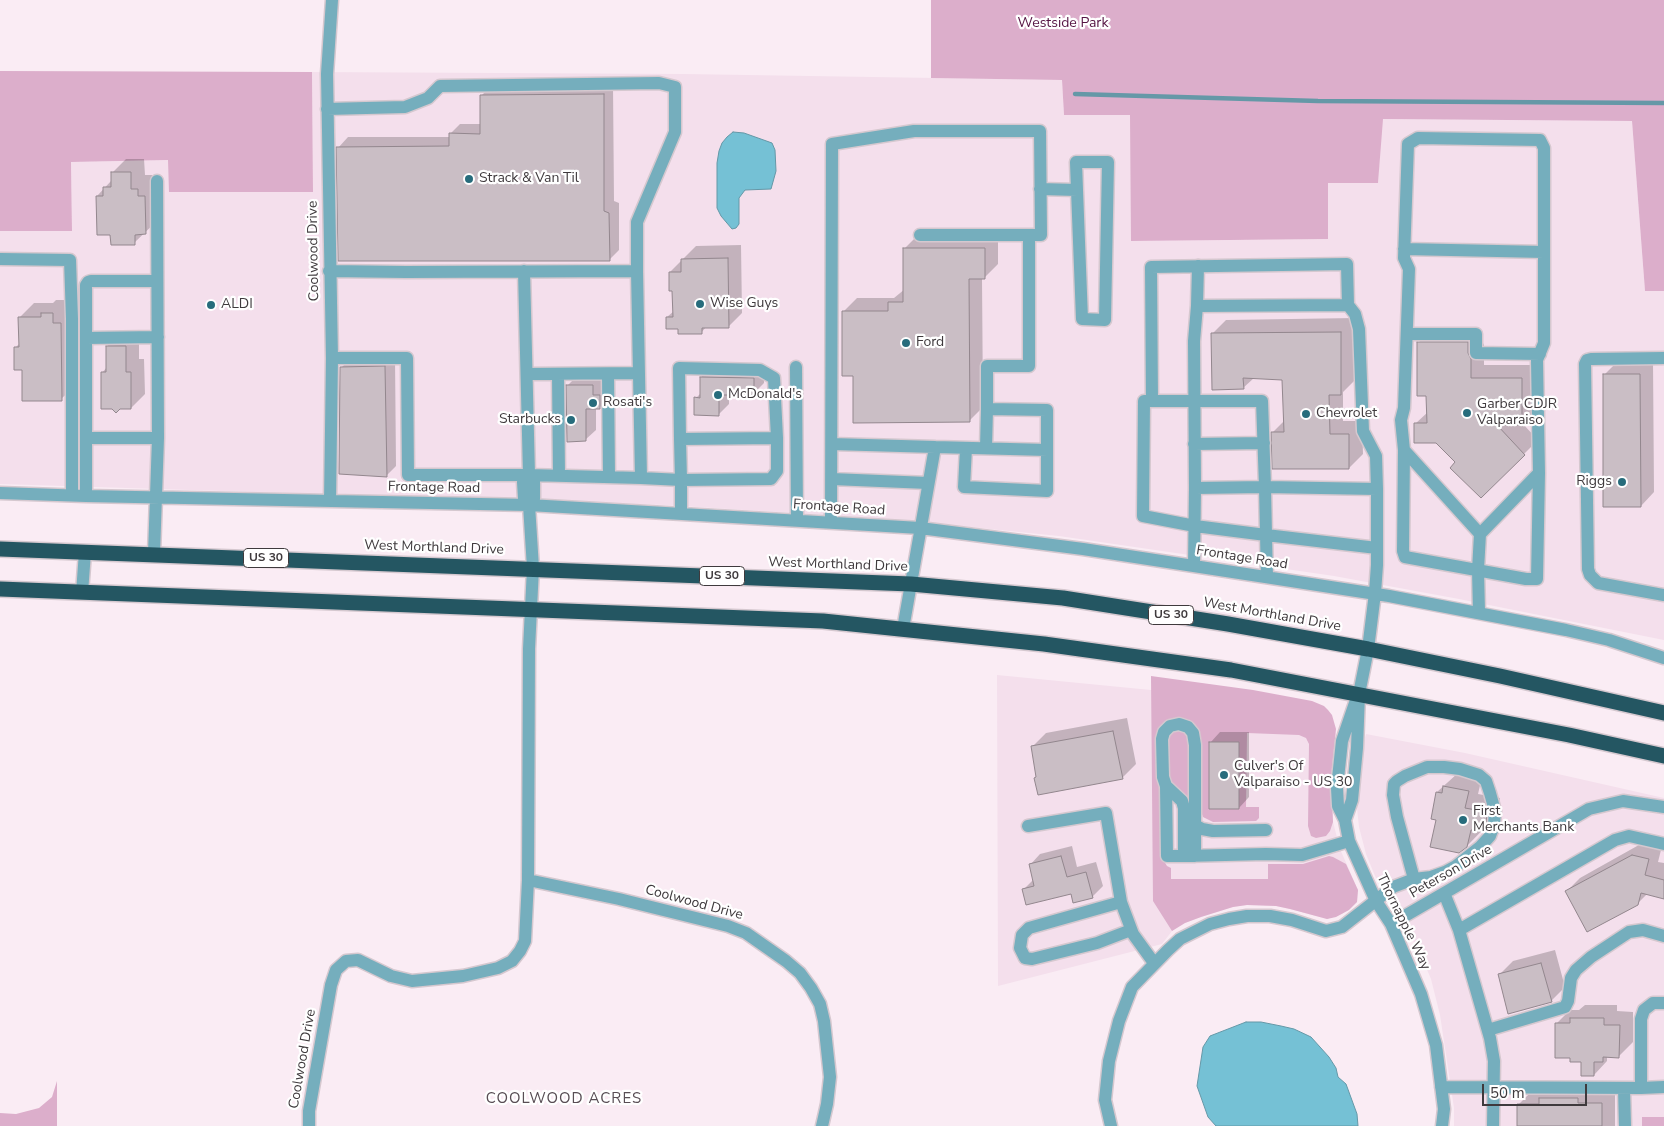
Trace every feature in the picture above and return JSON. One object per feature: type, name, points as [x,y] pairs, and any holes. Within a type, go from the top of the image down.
[{"type":"highway","name":"West Morthland Drive","points":[[0,549],[912,584],[1062,598],[1228,624],[1368,649],[1500,676],[1664,713]]},
{"type":"highway","points":[[0,589],[823,621],[903,629],[1044,644],[1231,670],[1569,734],[1664,756]]},
{"type":"street","name":"Coolwood Drive","points":[[330,502],[332,358],[327,74],[332,0]]},
{"type":"street","points":[[327,109],[405,107],[428,98],[440,86],[659,83],[675,87],[675,132],[637,222],[641,478]]},
{"type":"street","points":[[831,522],[832,144],[914,131],[1040,131],[1041,236],[920,234]]},
{"type":"street","points":[[1418,138],[1540,140],[1544,148],[1544,252],[1544,343],[1537,360],[1539,473],[1536,579],[1526,580],[1405,557],[1403,551],[1404,450],[1401,420],[1404,408],[1410,269],[1404,258],[1408,144],[1418,138]]},
{"type":"street","points":[[1076,162],[1108,162],[1105,320],[1082,319],[1077,190],[1076,162]]},
{"type":"street","points":[[154,554],[158,438],[157,181]]},
{"type":"street","points":[[1040,189],[1077,190]]},
{"type":"street","points":[[986,448],[987,366],[1029,366],[1029,236]]},
{"type":"street","points":[[1404,250],[1544,252]]},
{"type":"street","points":[[0,259],[70,260],[72,495]]},
{"type":"street","points":[[1152,401],[1151,267],[1347,264],[1348,305],[1197,306]]},
{"type":"street","points":[[1194,566],[1194,341],[1198,266]]},
{"type":"street","points":[[329,270],[637,270]]},
{"type":"street","name":"Coolwood Drive","points":[[309,1126],[308,1111],[331,985],[336,970],[346,961],[358,960],[391,976],[412,981],[463,976],[498,968],[512,961],[520,951],[525,940],[528,880],[529,649],[533,568],[529,506],[534,499],[534,482],[529,475],[524,271]]},
{"type":"street","points":[[86,496],[86,285],[91,281],[158,281]]},
{"type":"street","name":"Thornapple Way","points":[[1348,305],[1355,314],[1359,329],[1363,431],[1376,456],[1377,548],[1375,594],[1368,649],[1359,694],[1357,748],[1352,794],[1345,820],[1349,841],[1376,901],[1391,924],[1421,994],[1436,1045],[1444,1109],[1442,1126]]},
{"type":"street","points":[[1407,334],[1476,334],[1476,353],[1540,354]]},
{"type":"street","points":[[86,338],[158,337]]},
{"type":"street","points":[[332,358],[407,358],[408,475],[529,475],[681,480],[772,479],[777,471],[774,378],[760,370],[679,368],[681,480],[681,513]]},
{"type":"street","points":[[1664,358],[1591,358],[1585,364],[1588,569],[1590,575],[1598,584],[1664,595]]},
{"type":"street","points":[[796,367],[797,520]]},
{"type":"street","points":[[526,374],[638,373]]},
{"type":"street","points":[[558,374],[559,476]]},
{"type":"street","points":[[608,374],[609,477]]},
{"type":"street","points":[[1267,577],[1266,535],[1264,443],[1262,401],[1144,401],[1143,516],[1195,526],[1266,535],[1377,548]]},
{"type":"street","points":[[966,448],[964,487],[1047,490],[1047,410],[987,409]]},
{"type":"street","points":[[86,438],[158,438]]},
{"type":"street","points":[[680,439],[777,438]]},
{"type":"street","points":[[1194,444],[1264,443]]},
{"type":"street","points":[[832,444],[1047,450]]},
{"type":"street","points":[[903,629],[935,447]]},
{"type":"street","points":[[1404,450],[1480,534]]},
{"type":"street","points":[[1479,612],[1478,570],[1480,534],[1539,473]]},
{"type":"street","points":[[832,479],[928,483]]},
{"type":"street","points":[[1195,488],[1377,489]]},
{"type":"street","name":"Frontage Road","points":[[0,493],[529,506],[681,513],[920,528],[1083,549],[1479,612],[1608,640],[1664,658]]},
{"type":"street","points":[[82,593],[84,552]]},
{"type":"street","points":[[1189,856],[1195,825],[1195,745],[1193,733],[1188,727],[1179,724],[1170,726],[1164,732],[1162,739],[1163,777],[1166,786],[1167,856],[1189,856],[1302,855],[1349,841]]},
{"type":"street","points":[[1110,1126],[1105,1100],[1109,1061],[1119,1021],[1132,988],[1154,963],[1180,939],[1210,924],[1228,919],[1247,916],[1270,916],[1292,920],[1326,931],[1342,928],[1393,887],[1414,879],[1445,872],[1470,856],[1490,836],[1494,825],[1495,811],[1486,781],[1479,775],[1444,767],[1427,767],[1397,780],[1394,784],[1393,795],[1397,817],[1414,879]]},
{"type":"street","points":[[1166,786],[1182,801],[1189,856]]},
{"type":"street","name":"Peterson Drive","points":[[1391,924],[1589,809],[1623,801],[1664,807]]},
{"type":"street","points":[[1028,826],[1106,812],[1121,902],[1131,930],[1154,963]]},
{"type":"street","points":[[1195,825],[1202,829],[1213,831],[1266,830]]},
{"type":"street","points":[[1459,930],[1615,840],[1629,836],[1664,844]]},
{"type":"street","name":"Coolwood Drive","points":[[528,880],[619,899],[728,926],[746,933],[786,961],[812,988],[820,1004],[824,1021],[830,1077],[822,1126]]},
{"type":"street","points":[[1444,893],[1459,930],[1488,1030],[1494,1061],[1493,1126]]},
{"type":"street","points":[[1121,902],[1029,928],[1022,935],[1020,948],[1025,958],[1032,959],[1097,943],[1131,930]]},
{"type":"street","points":[[1488,1030],[1565,1007],[1568,1002],[1571,978],[1576,970],[1591,957],[1630,932],[1643,930],[1664,936]]},
{"type":"street","points":[[1641,1088],[1641,1020],[1644,1010],[1653,1003],[1664,1003]]},
{"type":"street","points":[[1441,1087],[1664,1088]]},
{"type":"street","points":[[1624,1088],[1625,1126]]},
{"type":"shaded area","points":[[312,72],[684,74],[1062,80],[1064,115],[1131,115],[1132,241],[1328,239],[1328,183],[1378,183],[1382,119],[1632,121],[1645,291],[1664,291],[1664,640],[1334,576],[1059,536],[889,519],[664,505],[0,484],[0,231],[72,231],[71,162],[169,160],[169,192],[313,192]]},
{"type":"shaded area","points":[[997,675],[1151,690],[1329,718],[1336,734],[1331,777],[1333,822],[1340,849],[1358,890],[1357,902],[1342,914],[1327,919],[1276,906],[1247,905],[1233,907],[1185,923],[1172,931],[1162,944],[998,986]]},
{"type":"shaded area","points":[[1366,734],[1465,753],[1664,798],[1664,1117],[1642,1117],[1642,1126],[1454,1126],[1454,1108],[1440,1015],[1431,979],[1419,951],[1375,876],[1366,854],[1359,827],[1356,799],[1361,751]]},
{"type":"green space","name":"Westside Park","points":[[931,0],[1664,0],[1664,291],[1645,291],[1632,121],[1383,119],[1378,183],[1328,183],[1328,239],[1131,241],[1130,115],[1064,115],[1062,80],[931,78]]},
{"type":"green space","points":[[0,71],[312,72],[313,192],[169,192],[168,160],[71,162],[72,231],[0,231]]},
{"type":"green space","points":[[1151,676],[1253,690],[1312,701],[1324,706],[1328,710],[1332,715],[1336,729],[1331,777],[1333,822],[1326,836],[1316,838],[1311,836],[1308,826],[1309,744],[1306,738],[1299,735],[1247,733],[1246,807],[1259,807],[1259,818],[1256,821],[1213,822],[1203,817],[1201,811],[1192,723],[1186,719],[1178,718],[1166,721],[1157,732],[1156,740],[1158,782],[1163,794],[1164,861],[1171,868],[1171,879],[1268,879],[1268,864],[1303,864],[1329,856],[1346,864],[1358,890],[1357,902],[1349,910],[1336,917],[1327,919],[1276,906],[1247,905],[1233,907],[1201,917],[1185,923],[1172,931],[1153,901]]},
{"type":"green space","points":[[1178,730],[1186,733],[1189,741],[1189,827],[1168,776],[1167,742],[1170,733]]},
{"type":"green space","points":[[57,1081],[57,1126],[0,1126],[0,1113],[16,1114],[39,1108],[52,1097]]},
{"type":"green space","points":[[1642,1117],[1664,1117],[1664,1126],[1642,1126]]},
{"type":"water","points":[[733,132],[744,133],[772,143],[775,150],[776,171],[771,189],[745,190],[739,198],[739,224],[736,228],[732,229],[717,208],[717,163],[722,143]]},
{"type":"water","points":[[1246,1022],[1261,1022],[1294,1029],[1311,1037],[1329,1057],[1336,1068],[1338,1077],[1346,1084],[1357,1114],[1358,1126],[1216,1126],[1208,1117],[1197,1086],[1203,1047],[1210,1036]]},
{"type":"building","name":"Strack & Van Til","points":[[604,94],[604,211],[609,213],[610,261],[338,261],[336,147],[449,146],[449,133],[480,134],[480,95]]},
{"type":"building","points":[[111,172],[131,172],[131,189],[138,189],[138,196],[145,196],[146,234],[135,235],[135,245],[111,245],[110,235],[97,235],[96,196],[103,196],[103,187],[111,187]]},
{"type":"building","name":"Ford","points":[[903,248],[985,248],[985,279],[969,279],[970,422],[853,423],[853,376],[842,376],[842,311],[888,311],[888,302],[903,302]]},
{"type":"building","name":"Wise Guys","points":[[728,258],[729,328],[702,328],[702,334],[678,334],[678,329],[666,329],[666,317],[673,317],[672,291],[669,291],[669,272],[681,272],[681,259]]},
{"type":"building","points":[[41,313],[53,313],[53,323],[61,323],[62,401],[22,401],[22,370],[14,370],[14,347],[19,347],[18,317],[41,317]]},
{"type":"building","name":"Chevrolet","points":[[1341,332],[1341,395],[1329,395],[1330,434],[1349,434],[1349,469],[1272,469],[1271,432],[1284,432],[1282,380],[1243,378],[1244,389],[1212,390],[1211,333]]},
{"type":"building","points":[[1417,342],[1468,342],[1468,353],[1471,359],[1471,378],[1522,378],[1522,425],[1497,425],[1525,455],[1481,498],[1450,468],[1455,462],[1436,443],[1414,443],[1414,423],[1427,423],[1426,396],[1417,396]]},
{"type":"building","points":[[106,346],[126,346],[126,372],[131,372],[131,409],[120,409],[116,413],[112,409],[101,409],[101,372],[106,372]]},
{"type":"building","points":[[385,366],[387,477],[339,474],[340,367]]},
{"type":"building","points":[[1603,374],[1640,374],[1641,507],[1603,507]]},
{"type":"building","name":"McDonald's","points":[[700,377],[754,378],[754,395],[719,395],[719,416],[694,415],[694,397],[700,398]]},
{"type":"building","points":[[566,385],[593,385],[593,395],[600,395],[600,409],[586,409],[586,441],[567,442]]},
{"type":"building","points":[[1113,731],[1123,779],[1038,795],[1034,778],[1036,777],[1031,746]]},
{"type":"building","name":"Culver's Of Valparaiso - US 30","points":[[1209,742],[1239,742],[1239,809],[1209,809]]},
{"type":"building","name":"First Merchants Bank","points":[[1443,786],[1469,791],[1465,808],[1487,812],[1483,832],[1471,830],[1467,847],[1459,853],[1430,847],[1436,820],[1431,819],[1436,792],[1442,793]]},
{"type":"building","points":[[1632,855],[1649,859],[1645,875],[1664,880],[1664,899],[1641,893],[1638,905],[1587,932],[1565,891]]},
{"type":"building","points":[[1061,856],[1067,877],[1086,872],[1093,898],[1073,903],[1071,894],[1026,905],[1022,889],[1034,886],[1029,864]]},
{"type":"building","points":[[1541,963],[1552,1002],[1508,1014],[1498,974]]},
{"type":"building","points":[[1570,1018],[1604,1018],[1604,1025],[1620,1025],[1619,1058],[1603,1057],[1603,1062],[1594,1062],[1594,1076],[1581,1076],[1581,1062],[1570,1062],[1570,1058],[1555,1058],[1555,1023],[1570,1023]]},
{"type":"building","points":[[1539,1098],[1578,1098],[1578,1103],[1602,1103],[1602,1126],[1517,1126],[1517,1104],[1539,1104]]},
{"type":"waterway","points":[[1075,94],[1318,101],[1664,103]]},
{"type":"place","name":"Strack & Van Til","points":[[469,179]]},
{"type":"place","name":"Wise Guys","points":[[700,304]]},
{"type":"place","name":"ALDI","points":[[211,305]]},
{"type":"place","name":"Ford","points":[[906,343]]},
{"type":"place","name":"McDonald's","points":[[718,395]]},
{"type":"place","name":"Rosati's","points":[[593,403]]},
{"type":"place","name":"Garber CDJR Valparaiso","points":[[1467,413]]},
{"type":"place","name":"Chevrolet","points":[[1306,414]]},
{"type":"place","name":"Starbucks","points":[[571,420]]},
{"type":"place","name":"Riggs","points":[[1622,482]]},
{"type":"place","name":"Culver's Of Valparaiso - US 30","points":[[1224,775]]},
{"type":"place","name":"First Merchants Bank","points":[[1463,820]]},
{"type":"district","name":"COOLWOOD ACRES","points":[[564,1099]]}]
